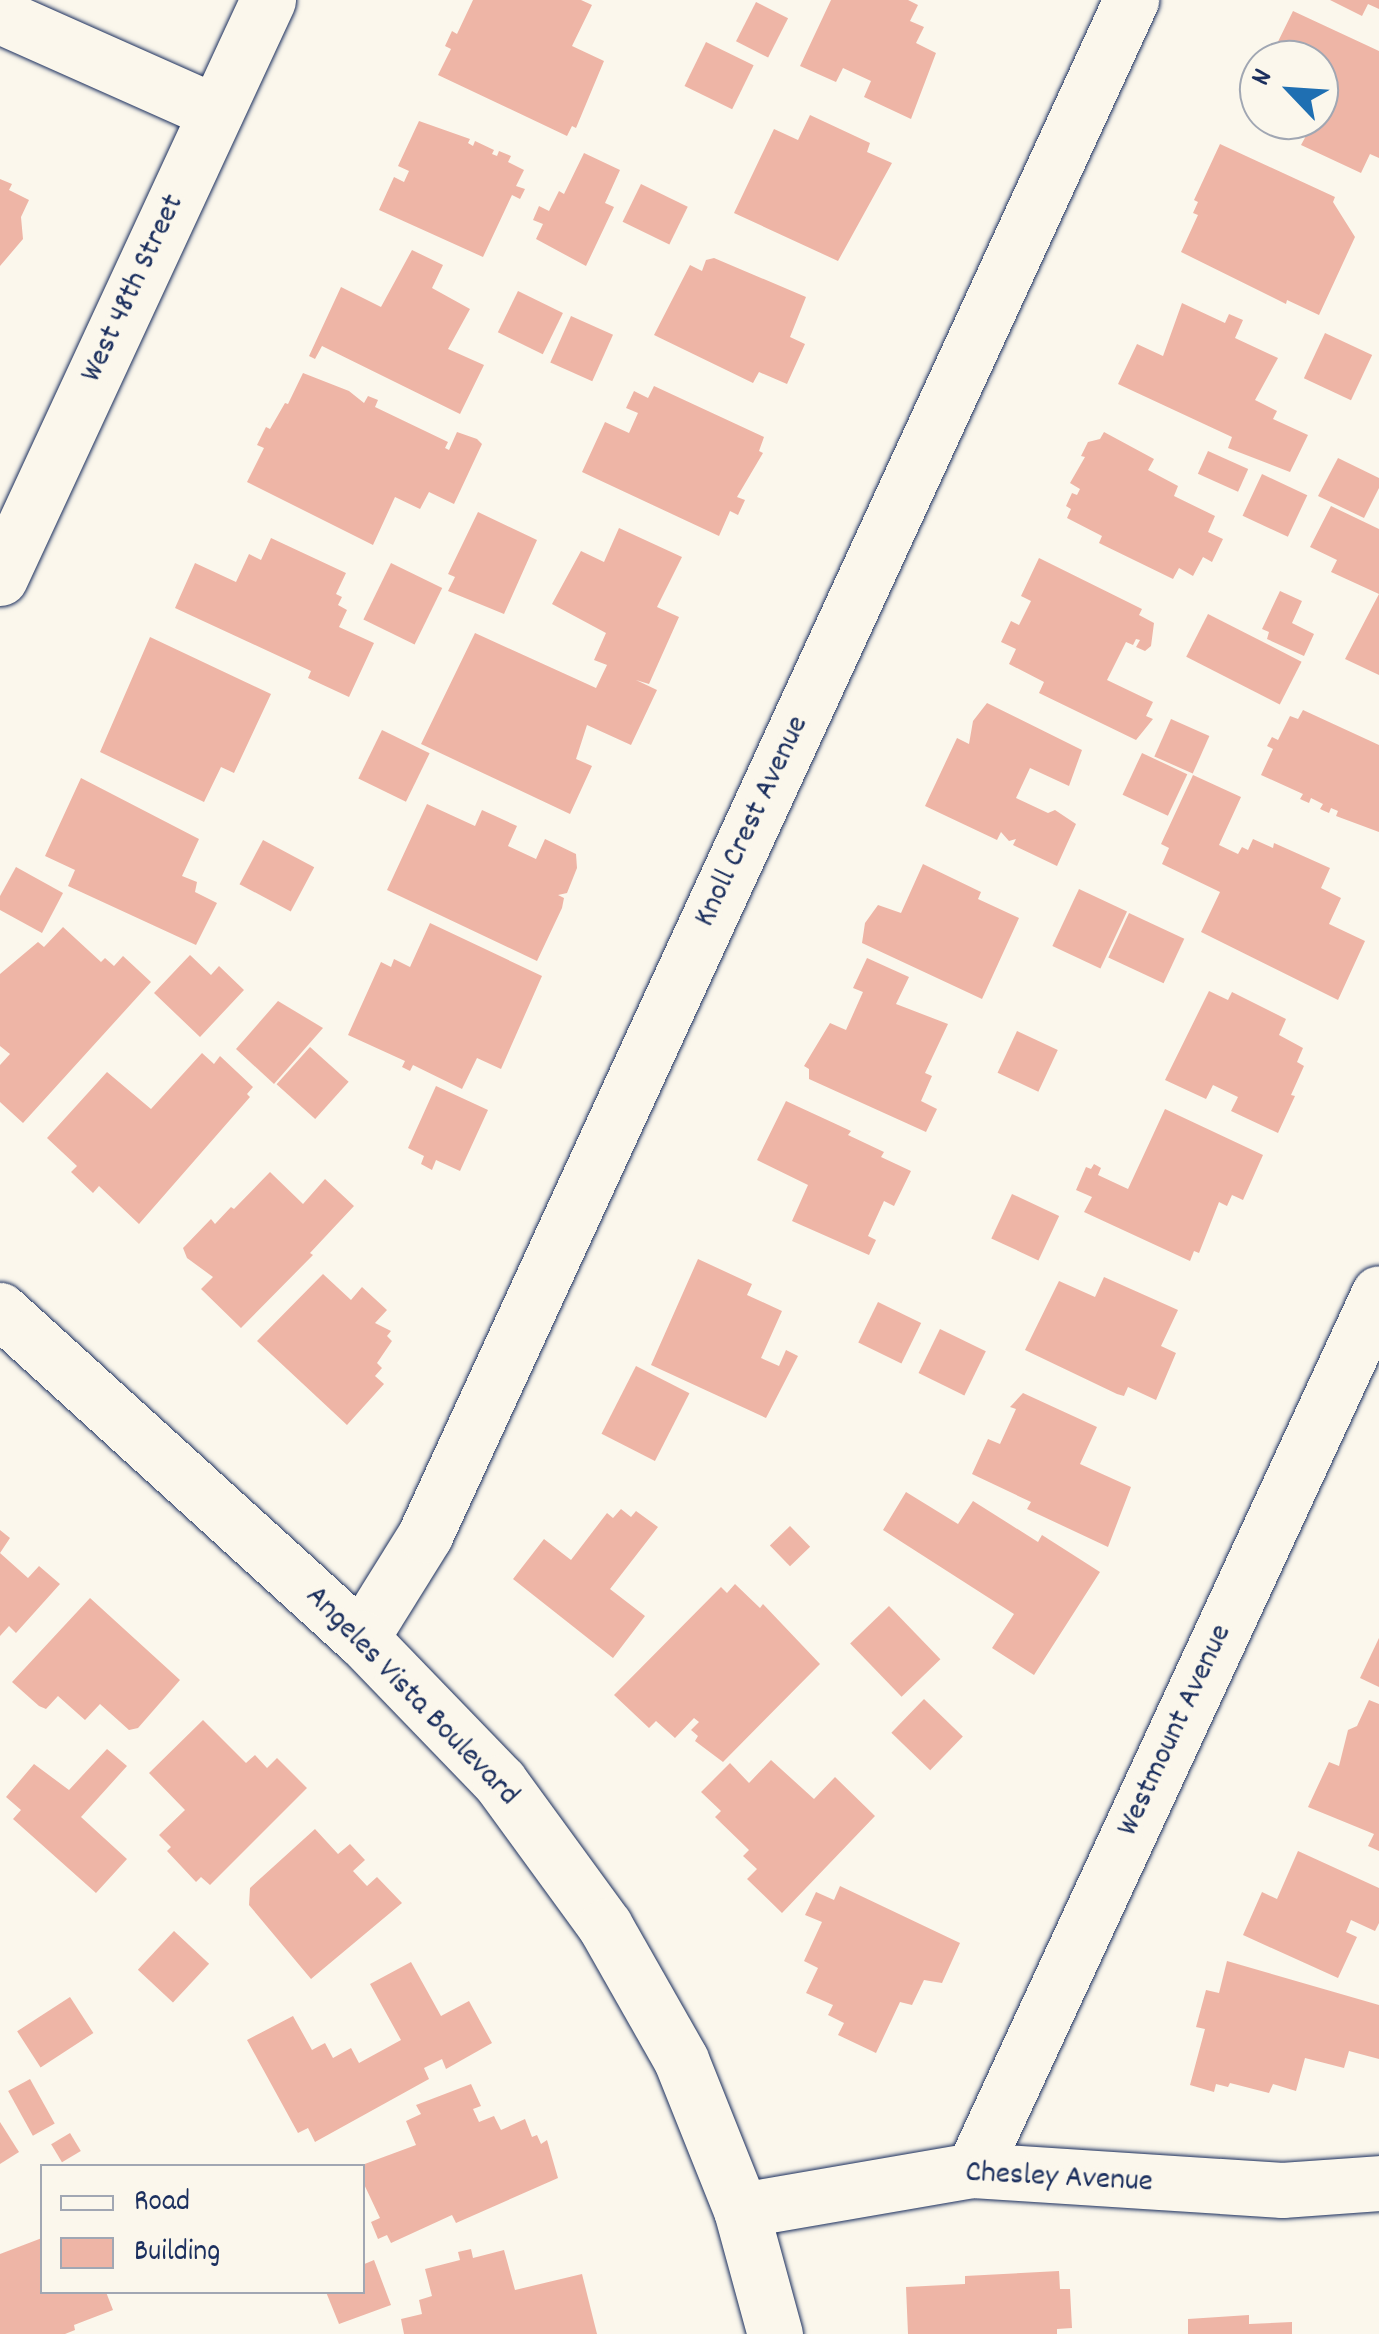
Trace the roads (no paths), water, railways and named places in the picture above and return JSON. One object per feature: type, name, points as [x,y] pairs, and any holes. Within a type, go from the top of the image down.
[{"type":"street","name":"West 48th Street","points":[[0,578],[268,0]]},
{"type":"street","name":"Knoll Crest Avenue","points":[[361,1638],[425,1535],[1131,0]]},
{"type":"street","points":[[0,16],[216,112]]},
{"type":"street","name":"Westmount Avenue","points":[[974,2170],[1379,1292]]},
{"type":"street","name":"Angeles Vista Boulevard","points":[[0,1310],[361,1638],[500,1782],[605,1926],[681,2060],[741,2210],[775,2334]]},
{"type":"street","name":"Chesley Avenue","points":[[741,2210],[974,2170],[1282,2190],[1379,2184]]}]
